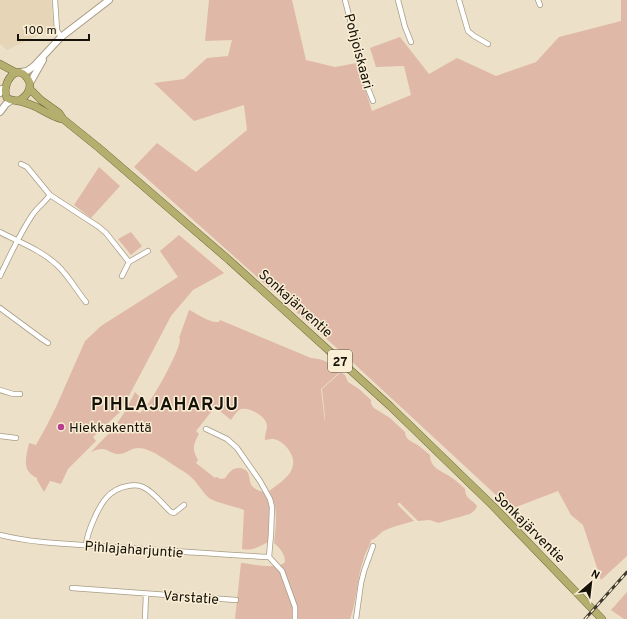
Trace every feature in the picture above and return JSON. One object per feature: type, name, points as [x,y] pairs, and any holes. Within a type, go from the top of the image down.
[{"type":"highway","points":[[0,64],[26,75],[30,86],[26,96],[15,100],[7,98],[4,94],[2,86],[10,74],[18,72]]},
{"type":"highway","name":"Sonkajärventie","points":[[30,86],[42,100],[59,113],[62,119]]},
{"type":"highway","name":"Sonkajärventie","points":[[15,100],[35,106],[57,118],[62,119],[99,148],[229,260],[384,401],[493,506],[602,619]]},
{"type":"main road","points":[[18,72],[27,71],[46,54],[61,37],[109,0]]},
{"type":"main road","points":[[30,86],[46,54]]},
{"type":"main road","points":[[0,112],[6,104],[15,100]]},
{"type":"street","points":[[55,0],[57,30],[61,37]]},
{"type":"street","name":"Pohjoiskaari","points":[[345,0],[367,86],[373,101]]},
{"type":"street","points":[[398,0],[405,27],[411,42]]},
{"type":"street","points":[[460,0],[468,31],[488,44]]},
{"type":"street","points":[[21,164],[27,167],[50,195],[99,226],[129,262]]},
{"type":"street","points":[[0,276],[17,241],[35,212],[50,195]]},
{"type":"street","points":[[0,232],[45,256],[57,265],[86,302]]},
{"type":"street","points":[[122,276],[129,262],[148,250]]},
{"type":"street","points":[[0,308],[48,343]]},
{"type":"street","points":[[0,390],[20,394]]},
{"type":"street","points":[[206,429],[226,439],[237,448],[260,481],[270,499],[272,507],[269,558],[282,571],[295,607],[296,619]]},
{"type":"street","points":[[0,436],[16,438]]},
{"type":"street","points":[[86,545],[87,535],[100,505],[107,496],[118,488],[133,485],[144,487],[171,512],[174,513],[184,505]]},
{"type":"street","name":"Pihlajaharjuntie","points":[[0,535],[22,540],[269,558]]},
{"type":"street","points":[[356,619],[361,583],[373,546]]},
{"type":"street","name":"Varstatie","points":[[72,588],[236,600]]},
{"type":"street","name":"Varstatie","points":[[145,619],[146,594]]},
{"type":"shaded area","points":[[0,0],[51,0],[54,28],[7,50],[0,44]]},
{"type":"shaded area","points":[[209,0],[292,0],[306,60],[335,67],[357,63],[372,111],[411,95],[404,66],[376,67],[370,48],[400,37],[429,74],[457,58],[496,76],[536,62],[559,37],[621,21],[621,0],[627,0],[627,556],[601,580],[583,525],[571,515],[558,491],[511,509],[349,359],[134,167],[157,143],[196,172],[247,130],[244,105],[194,121],[154,83],[184,79],[207,58],[228,56],[232,40],[205,41]]},
{"type":"shaded area","points":[[99,167],[120,186],[91,218],[74,205]]},
{"type":"shaded area","points":[[131,232],[142,246],[131,255],[118,239]]},
{"type":"shaded area","points":[[179,235],[224,273],[193,290],[171,316],[121,411],[93,437],[96,441],[68,469],[61,484],[50,481],[44,492],[37,478],[32,475],[27,467],[26,459],[29,443],[36,445],[47,425],[85,341],[101,326],[178,277],[160,251]]},
{"type":"shaded area","points":[[189,310],[207,320],[219,322],[220,320],[311,358],[324,360],[334,366],[341,371],[321,389],[325,422],[322,389],[341,372],[345,375],[348,382],[359,389],[371,400],[371,404],[374,408],[390,418],[405,432],[408,439],[430,455],[432,464],[435,467],[456,480],[465,489],[467,497],[477,506],[475,510],[470,514],[438,523],[430,520],[418,521],[400,503],[398,503],[398,505],[414,521],[386,530],[371,540],[361,567],[354,606],[350,619],[235,619],[241,563],[277,566],[285,562],[282,551],[274,543],[276,510],[269,491],[288,475],[292,467],[293,459],[291,453],[284,444],[274,439],[265,440],[267,426],[262,416],[250,410],[242,409],[237,412],[231,420],[215,407],[196,431],[199,434],[195,441],[194,447],[198,460],[196,463],[215,478],[225,478],[233,469],[243,469],[247,471],[252,486],[263,492],[269,507],[268,542],[252,549],[242,549],[244,510],[209,498],[190,476],[159,455],[148,450],[138,448],[120,454],[112,453],[104,449],[91,452],[114,428],[126,410],[135,392],[141,398],[137,408],[138,413],[142,412],[153,397],[165,376],[179,345],[179,338]]},
{"type":"shaded area","points":[[627,592],[627,619],[624,619],[611,610]]},
{"type":"railway","points":[[585,619],[627,572]]},
{"type":"place","name":"Hiekkakenttä","points":[[61,427]]},
{"type":"district","name":"PIHLAJAHARJU","points":[[165,404]]}]
